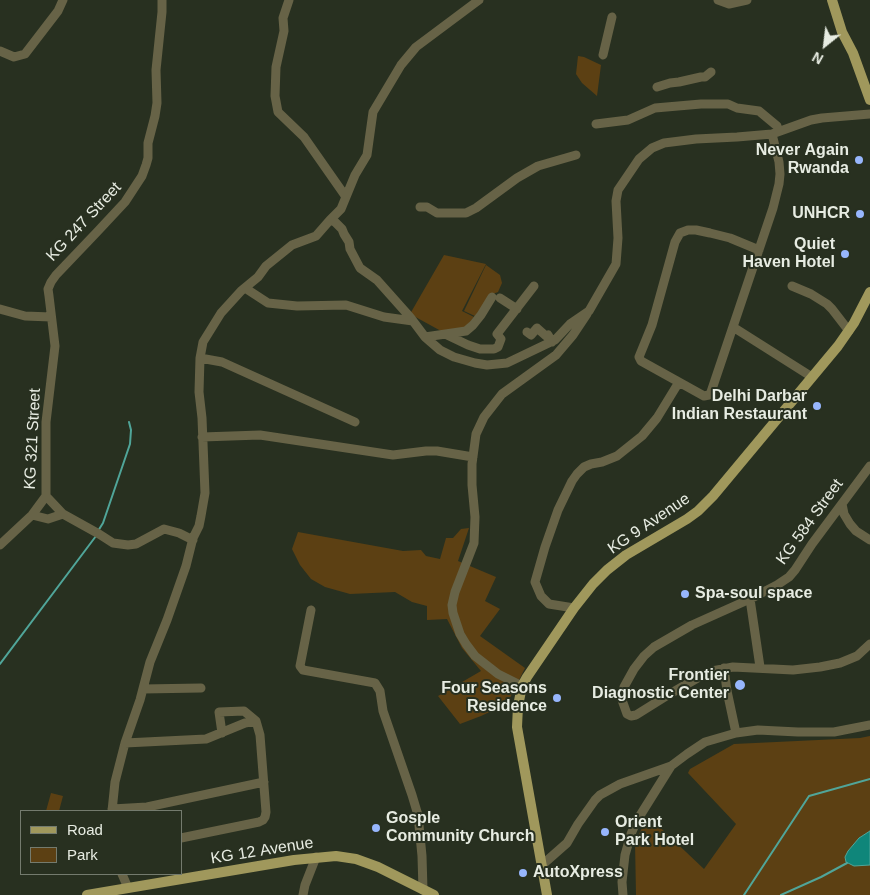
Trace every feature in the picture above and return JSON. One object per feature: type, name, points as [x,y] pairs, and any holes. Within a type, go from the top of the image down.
[{"type":"main road","points":[[832,0],[842,32],[853,53],[869,93]]},
{"type":"main road","name":"KG 9 Avenue","points":[[546,895],[517,727],[518,706],[522,686],[574,608],[607,570],[626,555],[687,519],[713,496],[838,346],[854,323],[870,292]]},
{"type":"main road","name":"KG 12 Avenue","points":[[87,895],[316,857],[336,856],[356,859],[378,867],[434,895]]},
{"type":"street","points":[[0,51],[14,57],[25,54],[58,11],[63,0]]},
{"type":"street","name":"KG 247 Street","points":[[51,317],[48,289],[51,282],[125,202],[142,176],[146,165],[148,144],[157,103],[156,70],[162,0]]},
{"type":"street","points":[[289,0],[283,18],[284,31],[276,67],[275,96],[278,112],[304,137],[346,197]]},
{"type":"street","points":[[264,782],[147,807],[112,810],[115,782],[150,662],[167,620],[199,526],[205,493],[204,450],[199,392],[200,358],[203,342],[221,313],[241,291],[258,277],[266,266],[292,245],[316,236],[341,209],[355,175],[367,155],[373,112],[401,65],[416,47],[480,0]]},
{"type":"street","points":[[718,0],[729,4],[747,0]]},
{"type":"street","points":[[603,55],[612,17]]},
{"type":"street","points":[[657,87],[670,82],[705,77],[711,72]]},
{"type":"street","points":[[596,124],[628,120],[655,108],[728,104],[737,108],[759,111],[777,126]]},
{"type":"street","points":[[522,686],[498,674],[475,656],[460,634],[453,613],[452,605],[455,592],[474,543],[475,518],[472,485],[476,434],[478,427],[502,394],[556,355],[573,335],[616,264],[618,238],[616,201],[618,190],[639,159],[652,148],[664,143],[696,138],[772,134],[822,118],[870,114]]},
{"type":"street","points":[[758,250],[730,238],[696,230],[683,231],[677,237],[652,325],[639,357],[641,361],[704,396],[709,395],[773,208],[780,174],[772,134]]},
{"type":"street","points":[[420,207],[437,213],[466,213],[538,166],[576,155]]},
{"type":"street","points":[[330,220],[341,227],[360,268],[378,280],[425,337],[440,350],[454,357],[475,363],[507,363],[552,342],[570,324],[588,311]]},
{"type":"street","points":[[445,334],[474,347],[494,349],[498,347],[501,339],[498,334],[534,286]]},
{"type":"street","points":[[792,286],[811,294],[827,304],[849,331]]},
{"type":"street","points":[[245,288],[268,304],[346,306],[384,317],[413,321]]},
{"type":"street","points":[[425,337],[466,331],[496,297],[516,309]]},
{"type":"street","points":[[0,310],[25,316],[51,317]]},
{"type":"street","name":"KG 321 Street","points":[[0,545],[32,515],[46,496],[46,422],[55,346],[51,317]]},
{"type":"street","points":[[733,327],[812,377]]},
{"type":"street","points":[[527,332],[531,335],[537,328],[546,336],[548,335],[552,342]]},
{"type":"street","points":[[200,358],[222,362],[355,422]]},
{"type":"street","points":[[574,608],[549,604],[541,596],[535,582],[544,546],[558,510],[577,474],[584,467],[618,456],[642,436],[657,418],[679,382]]},
{"type":"street","points":[[202,436],[260,435],[393,455],[426,450],[473,457]]},
{"type":"street","name":"KG 584 Street","points":[[724,668],[701,676],[668,694],[636,715],[631,716],[625,710],[622,700],[623,693],[634,668],[644,656],[692,625],[750,600],[789,577],[870,466]]},
{"type":"street","points":[[46,496],[63,514],[113,543],[136,544],[164,529],[172,530],[193,540]]},
{"type":"street","points":[[842,504],[844,514],[850,524],[856,531],[870,540]]},
{"type":"street","points":[[32,515],[48,519],[63,514]]},
{"type":"street","points":[[750,600],[760,668]]},
{"type":"street","points":[[311,610],[300,666],[303,670],[375,683],[380,691],[383,711],[418,815],[423,890]]},
{"type":"street","points":[[736,733],[724,668],[793,670],[820,667],[840,663],[857,656],[870,644]]},
{"type":"street","points":[[143,689],[201,688]]},
{"type":"street","points":[[182,838],[263,820],[266,812],[264,782],[260,735],[256,721],[244,711],[219,712],[222,733]]},
{"type":"street","points":[[125,744],[206,739],[245,723],[256,721]]},
{"type":"street","points":[[542,865],[567,843],[578,824],[600,795],[620,784],[671,766],[706,742],[736,733],[758,730],[834,732],[870,725]]},
{"type":"street","points":[[623,895],[622,882],[631,834],[671,766]]},
{"type":"street","points":[[303,895],[316,857]]},
{"type":"street","points":[[122,875],[128,888]]},
{"type":"green space","points":[[578,56],[601,65],[597,96],[582,83],[576,74]]},
{"type":"green space","points":[[444,255],[486,264],[462,311],[474,317],[464,330],[441,331],[410,314]]},
{"type":"green space","points":[[486,265],[500,275],[502,283],[498,292],[490,295],[477,317],[464,311]]},
{"type":"green space","points":[[469,528],[458,561],[496,577],[485,601],[500,609],[480,636],[525,668],[507,704],[460,724],[438,696],[481,671],[462,648],[447,619],[427,620],[427,606],[412,602],[395,592],[350,594],[325,587],[311,579],[300,565],[292,549],[298,532],[403,551],[421,550],[426,556],[440,559],[446,538],[453,538],[461,529]]},
{"type":"green space","points":[[870,736],[870,895],[636,895],[635,842],[648,816],[704,869],[736,824],[688,773],[690,769],[734,744]]},
{"type":"green space","points":[[51,793],[63,796],[59,810],[46,810]]},
{"type":"water","points":[[870,831],[870,865],[854,866],[846,862],[845,857],[848,851],[859,838]]},
{"type":"waterway","points":[[98,531],[103,523],[130,444],[131,430],[129,422]]},
{"type":"waterway","points":[[0,664],[96,536]]},
{"type":"waterway","points":[[744,895],[809,796],[870,779]]},
{"type":"waterway","points":[[781,895],[847,863]]},
{"type":"place","name":"Never Again Rwanda","points":[[859,160]]},
{"type":"place","name":"UNHCR","points":[[860,214]]},
{"type":"place","name":"Quiet Haven Hotel","points":[[845,254]]},
{"type":"place","name":"Delhi Darbar Indian Restaurant","points":[[817,406]]},
{"type":"place","name":"Spa-soul space","points":[[685,594]]},
{"type":"place","name":"Frontier Diagnostic Center","points":[[740,685]]},
{"type":"place","name":"Four Seasons Residence","points":[[557,698]]},
{"type":"place","name":"Gosple Community Church","points":[[376,828]]},
{"type":"place","name":"Orient Park Hotel","points":[[605,832]]},
{"type":"place","name":"AutoXpress","points":[[523,873]]}]
